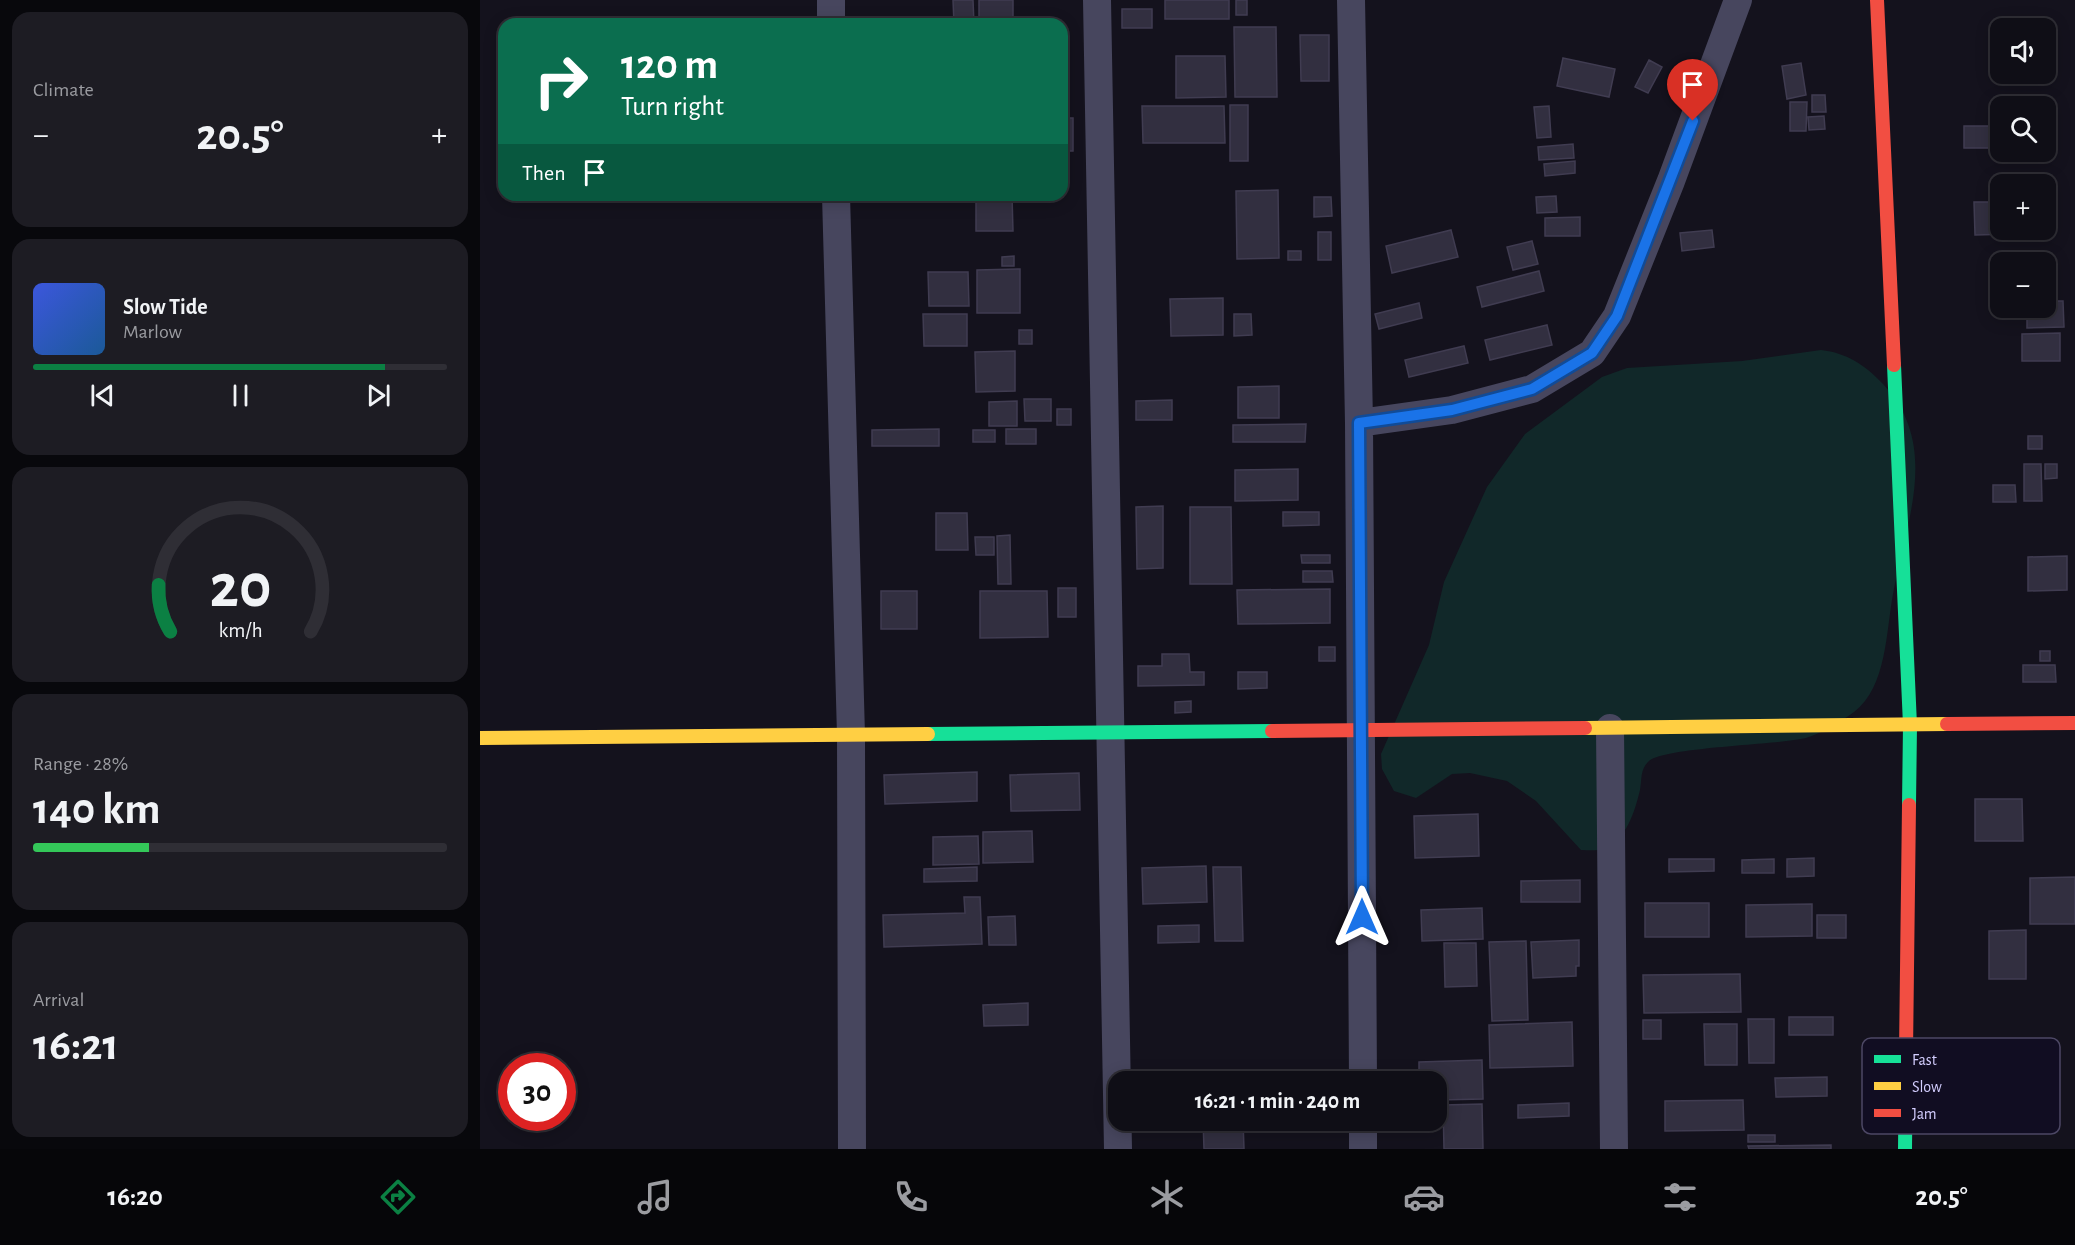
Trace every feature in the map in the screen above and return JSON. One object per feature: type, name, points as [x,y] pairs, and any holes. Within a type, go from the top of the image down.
[{"type":"street","points":[[831,0],[831,18]]},
{"type":"street","points":[[1097,0],[1118,1149]]},
{"type":"street","points":[[1351,0],[1359,423],[1363,1071]]},
{"type":"street","points":[[1359,423],[1452,410],[1532,389],[1592,353],[1617,316],[1671,181],[1738,0]]},
{"type":"street","points":[[1877,0],[1910,725],[1906,1038]]},
{"type":"street","points":[[836,201],[851,735],[852,1149]]},
{"type":"street","points":[[480,738],[2075,723]]},
{"type":"street","points":[[1610,728],[1614,1149]]},
{"type":"street","points":[[1363,1131],[1363,1149]]},
{"type":"street","points":[[1905,1134],[1905,1149]]},
{"type":"green space","points":[[1821,350],[1855,361],[1883,384],[1901,408],[1911,433],[1915,458],[1915,485],[1911,512],[1893,594],[1883,658],[1873,688],[1865,701],[1843,719],[1806,738],[1676,752],[1649,761],[1643,771],[1638,798],[1628,824],[1618,839],[1601,850],[1581,850],[1536,801],[1507,781],[1470,773],[1452,774],[1416,798],[1394,791],[1382,769],[1381,754],[1429,645],[1444,582],[1487,487],[1525,434],[1602,377],[1627,368],[1742,361]]},
{"type":"building","points":[[953,0],[973,0],[974,18],[954,18]]},
{"type":"building","points":[[979,0],[1013,0],[1013,18],[979,18]]},
{"type":"building","points":[[1165,0],[1229,0],[1229,19],[1165,19]]},
{"type":"building","points":[[1236,0],[1247,0],[1247,15],[1236,15]]},
{"type":"building","points":[[1122,9],[1152,9],[1152,28],[1122,28]]},
{"type":"building","points":[[1234,27],[1276,27],[1277,97],[1235,97]]},
{"type":"building","points":[[1300,35],[1329,35],[1329,81],[1301,81]]},
{"type":"building","points":[[1176,56],[1225,56],[1226,97],[1176,98]]},
{"type":"building","points":[[1563,58],[1615,69],[1609,97],[1557,86]]},
{"type":"building","points":[[1649,60],[1662,67],[1648,93],[1635,87]]},
{"type":"building","points":[[1801,63],[1806,95],[1787,99],[1782,66]]},
{"type":"building","points":[[1812,95],[1825,95],[1826,112],[1812,112]]},
{"type":"building","points":[[1790,102],[1807,102],[1806,131],[1790,131]]},
{"type":"building","points":[[1230,105],[1248,105],[1248,161],[1230,161]]},
{"type":"building","points":[[1142,106],[1224,106],[1225,143],[1143,143]]},
{"type":"building","points":[[1549,106],[1551,137],[1537,138],[1534,107]]},
{"type":"building","points":[[1824,116],[1825,129],[1809,130],[1808,117]]},
{"type":"building","points":[[1068,118],[1073,118],[1073,151],[1068,151]]},
{"type":"building","points":[[1964,126],[1990,126],[1990,148],[1964,148]]},
{"type":"building","points":[[1573,144],[1574,158],[1539,160],[1538,147]]},
{"type":"building","points":[[1575,161],[1575,173],[1545,176],[1544,164]]},
{"type":"building","points":[[1278,190],[1279,258],[1237,259],[1236,191]]},
{"type":"building","points":[[1556,196],[1557,212],[1537,213],[1536,197]]},
{"type":"building","points":[[1314,197],[1331,197],[1332,216],[1314,217]]},
{"type":"building","points":[[976,201],[1012,201],[1013,231],[976,231]]},
{"type":"building","points":[[1974,202],[1990,202],[1990,235],[1975,235]]},
{"type":"building","points":[[1580,217],[1580,236],[1545,236],[1545,218]]},
{"type":"building","points":[[1451,230],[1458,257],[1392,273],[1386,246]]},
{"type":"building","points":[[1712,230],[1714,247],[1682,251],[1680,233]]},
{"type":"building","points":[[1318,232],[1331,232],[1331,260],[1318,260]]},
{"type":"building","points":[[1532,241],[1538,264],[1513,270],[1507,247]]},
{"type":"building","points":[[1288,251],[1301,251],[1301,260],[1288,260]]},
{"type":"building","points":[[1014,256],[1014,266],[1002,266],[1002,257]]},
{"type":"building","points":[[1020,269],[1020,313],[977,313],[977,270]]},
{"type":"building","points":[[1539,271],[1544,291],[1482,307],[1477,287]]},
{"type":"building","points":[[928,272],[968,272],[969,306],[929,306]]},
{"type":"building","points":[[1223,298],[1223,335],[1171,336],[1170,299]]},
{"type":"building","points":[[2056,301],[2063,301],[2064,327],[2027,328],[2027,318],[2056,318]]},
{"type":"building","points":[[1419,303],[1422,318],[1379,329],[1375,314]]},
{"type":"building","points":[[923,314],[967,314],[967,346],[924,346]]},
{"type":"building","points":[[1234,314],[1251,314],[1252,335],[1234,336]]},
{"type":"building","points":[[1547,325],[1552,345],[1490,360],[1485,340]]},
{"type":"building","points":[[1019,330],[1032,330],[1032,344],[1019,344]]},
{"type":"building","points":[[2060,333],[2060,361],[2022,361],[2022,334]]},
{"type":"building","points":[[1464,346],[1468,363],[1409,377],[1405,360]]},
{"type":"building","points":[[1015,351],[1015,391],[976,392],[975,352]]},
{"type":"building","points":[[1279,386],[1279,418],[1238,418],[1238,387]]},
{"type":"building","points":[[1024,399],[1051,399],[1051,421],[1025,421]]},
{"type":"building","points":[[1172,400],[1172,420],[1136,420],[1136,401]]},
{"type":"building","points":[[1017,401],[1017,426],[989,426],[989,402]]},
{"type":"building","points":[[1057,409],[1071,409],[1071,425],[1057,425]]},
{"type":"building","points":[[1306,424],[1305,442],[1233,442],[1233,425]]},
{"type":"building","points":[[939,429],[939,446],[872,446],[872,430]]},
{"type":"building","points":[[1006,429],[1036,429],[1036,444],[1006,444]]},
{"type":"building","points":[[973,430],[995,430],[995,442],[973,442]]},
{"type":"building","points":[[2028,436],[2042,436],[2042,449],[2028,449]]},
{"type":"building","points":[[2024,464],[2041,464],[2042,501],[2024,501]]},
{"type":"building","points":[[2045,464],[2057,464],[2057,478],[2045,479]]},
{"type":"building","points":[[1298,469],[1298,500],[1235,501],[1235,470]]},
{"type":"building","points":[[1993,485],[2015,485],[2016,502],[1993,502]]},
{"type":"building","points":[[1163,506],[1163,568],[1137,569],[1136,507]]},
{"type":"building","points":[[1190,507],[1231,507],[1232,584],[1190,584]]},
{"type":"building","points":[[1283,512],[1319,512],[1319,525],[1283,526]]},
{"type":"building","points":[[936,513],[967,513],[968,550],[936,550]]},
{"type":"building","points":[[1010,535],[1011,584],[998,584],[997,536]]},
{"type":"building","points":[[975,537],[994,537],[994,555],[976,555]]},
{"type":"building","points":[[1301,555],[1330,555],[1330,563],[1302,563]]},
{"type":"building","points":[[2067,556],[2067,590],[2028,591],[2028,557]]},
{"type":"building","points":[[1303,571],[1332,571],[1333,582],[1303,582]]},
{"type":"building","points":[[1058,588],[1076,588],[1076,617],[1058,617]]},
{"type":"building","points":[[1330,589],[1330,623],[1238,624],[1237,590]]},
{"type":"building","points":[[881,591],[917,591],[917,629],[881,629]]},
{"type":"building","points":[[980,591],[1047,591],[1048,637],[980,638]]},
{"type":"building","points":[[1319,647],[1335,647],[1335,661],[1319,661]]},
{"type":"building","points":[[2040,651],[2050,651],[2050,661],[2040,661]]},
{"type":"building","points":[[1162,654],[1189,654],[1190,672],[1204,672],[1204,685],[1138,686],[1138,666],[1162,666]]},
{"type":"building","points":[[2023,665],[2055,665],[2056,682],[2023,682]]},
{"type":"building","points":[[1238,672],[1267,672],[1267,688],[1238,689]]},
{"type":"building","points":[[1191,701],[1191,712],[1175,713],[1175,702]]},
{"type":"building","points":[[977,772],[977,801],[885,804],[884,775]]},
{"type":"building","points":[[1079,773],[1080,810],[1011,811],[1010,775]]},
{"type":"building","points":[[1975,799],[2022,799],[2023,841],[1975,841]]},
{"type":"building","points":[[1478,814],[1479,856],[1415,858],[1414,816]]},
{"type":"building","points":[[1032,831],[1033,862],[983,863],[983,832]]},
{"type":"building","points":[[978,836],[979,864],[933,865],[933,837]]},
{"type":"building","points":[[1814,858],[1814,876],[1787,877],[1787,859]]},
{"type":"building","points":[[1669,859],[1714,859],[1714,871],[1669,872]]},
{"type":"building","points":[[1774,859],[1774,873],[1742,873],[1742,860]]},
{"type":"building","points":[[1206,866],[1207,902],[1143,904],[1142,868]]},
{"type":"building","points":[[977,867],[977,881],[924,882],[924,869]]},
{"type":"building","points":[[1213,867],[1241,867],[1243,941],[1215,941]]},
{"type":"building","points":[[2075,877],[2075,924],[2030,924],[2030,878]]},
{"type":"building","points":[[1580,880],[1580,902],[1521,902],[1521,881]]},
{"type":"building","points":[[964,897],[980,897],[982,944],[884,947],[883,915],[965,913]]},
{"type":"building","points":[[1645,903],[1709,903],[1709,937],[1645,937]]},
{"type":"building","points":[[1812,904],[1812,936],[1746,937],[1746,905]]},
{"type":"building","points":[[1482,908],[1483,939],[1422,941],[1421,910]]},
{"type":"building","points":[[1817,915],[1846,915],[1846,938],[1817,938]]},
{"type":"building","points":[[1015,916],[1016,945],[989,945],[988,917]]},
{"type":"building","points":[[1199,925],[1199,942],[1158,943],[1158,926]]},
{"type":"building","points":[[2026,930],[2026,979],[1989,979],[1989,931]]},
{"type":"building","points":[[1579,940],[1579,966],[1576,966],[1576,976],[1533,978],[1531,942]]},
{"type":"building","points":[[1526,941],[1528,1020],[1492,1021],[1489,942]]},
{"type":"building","points":[[1444,943],[1476,943],[1477,986],[1445,987]]},
{"type":"building","points":[[1740,974],[1741,1012],[1644,1013],[1643,975]]},
{"type":"building","points":[[1028,1003],[1028,1025],[984,1026],[983,1005]]},
{"type":"building","points":[[1789,1017],[1833,1017],[1833,1035],[1789,1035]]},
{"type":"building","points":[[1748,1019],[1774,1019],[1774,1063],[1749,1063]]},
{"type":"building","points":[[1643,1020],[1661,1020],[1661,1039],[1643,1039]]},
{"type":"building","points":[[1572,1022],[1573,1066],[1490,1068],[1489,1025]]},
{"type":"building","points":[[1704,1024],[1737,1024],[1737,1065],[1705,1065]]},
{"type":"building","points":[[1482,1060],[1483,1099],[1447,1100],[1447,1071],[1419,1071],[1419,1062]]},
{"type":"building","points":[[1827,1077],[1827,1096],[1776,1097],[1775,1078]]},
{"type":"building","points":[[1743,1100],[1744,1130],[1665,1131],[1665,1101]]},
{"type":"building","points":[[1569,1103],[1569,1116],[1518,1118],[1518,1105]]},
{"type":"building","points":[[1482,1104],[1483,1149],[1444,1149],[1447,1105]]},
{"type":"building","points":[[1203,1131],[1243,1131],[1244,1149],[1204,1149]]},
{"type":"building","points":[[1748,1135],[1775,1135],[1775,1142],[1748,1142]]},
{"type":"building","points":[[1831,1145],[1831,1149],[1749,1149],[1748,1146]]},
{"type":"traffic: fast","points":[[1894,365],[1910,725],[1909,805]]},
{"type":"traffic: fast","points":[[928,734],[1272,731]]},
{"type":"traffic: fast","points":[[1905,1134],[1905,1149]]},
{"type":"traffic: slow","points":[[1585,728],[1947,724]]},
{"type":"traffic: slow","points":[[480,738],[928,734]]},
{"type":"traffic: jam","points":[[1877,0],[1894,365]]},
{"type":"traffic: jam","points":[[1947,724],[2075,723]]},
{"type":"traffic: jam","points":[[1272,731],[1585,728]]},
{"type":"traffic: jam","points":[[1906,1038],[1909,805]]},
{"type":"route","points":[[1362,917],[1359,423],[1452,410],[1532,389],[1592,353],[1617,316],[1693,121]]}]
